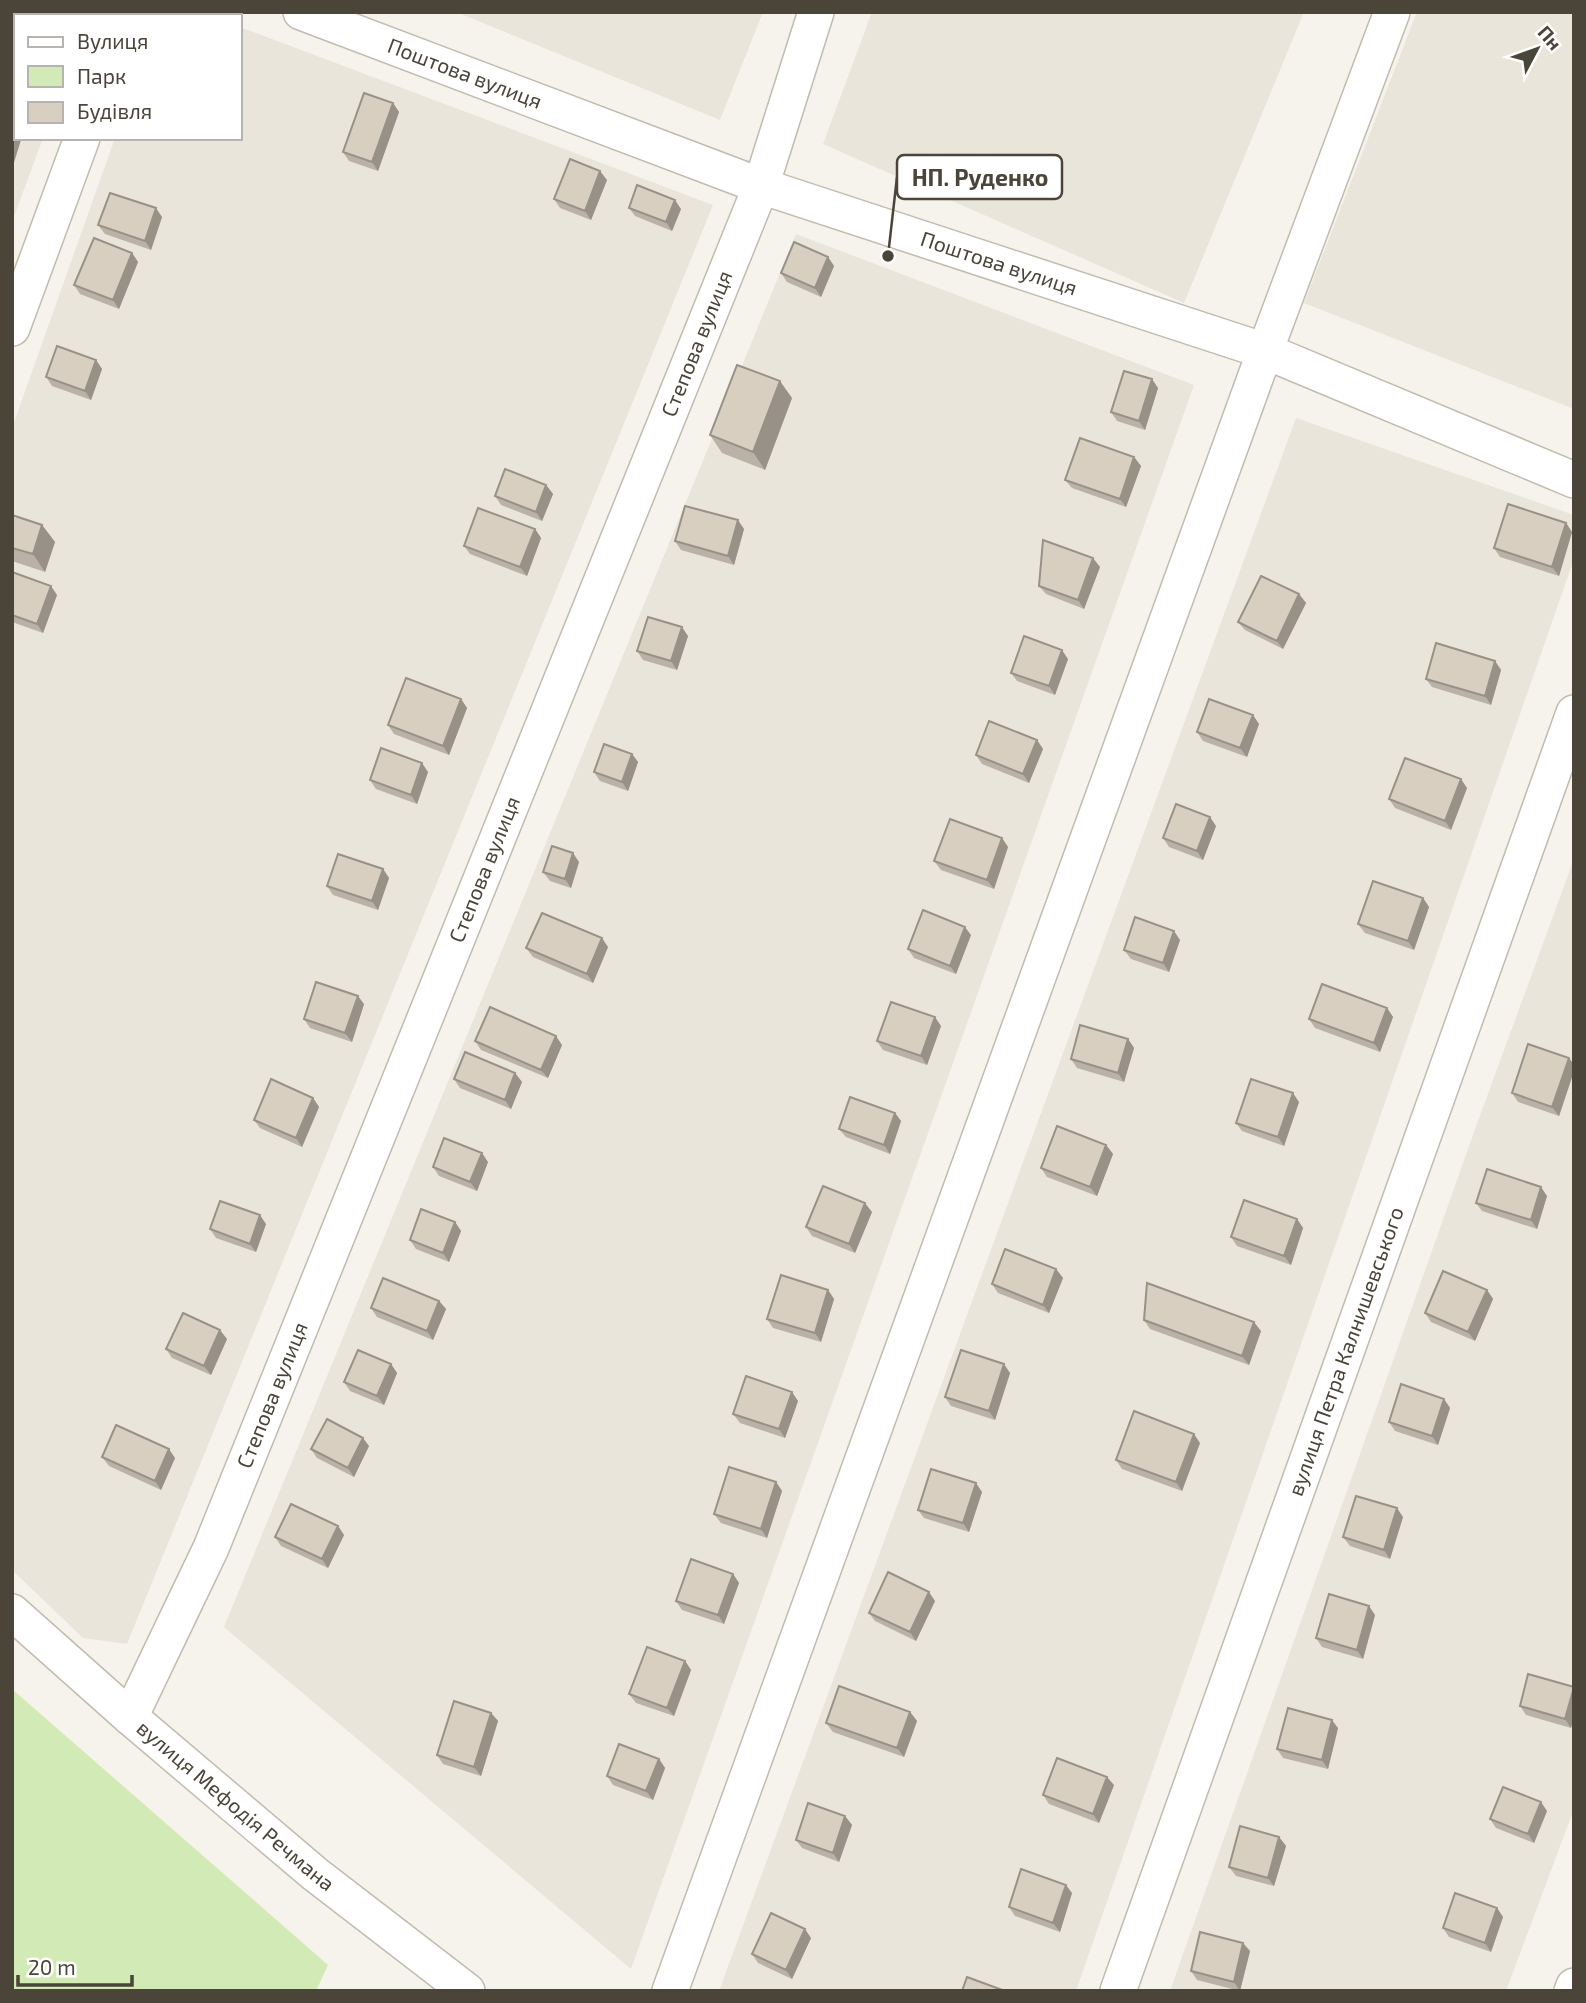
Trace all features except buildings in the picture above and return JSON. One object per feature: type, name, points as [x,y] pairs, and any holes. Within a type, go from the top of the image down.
[{"type":"street","name":"Поштова вулиця","points":[[301,12],[761,186],[1265,351],[1574,480]]},
{"type":"street","name":"Степова вулиця","points":[[130,1717],[211,1548],[761,186],[816,12]]},
{"type":"street","points":[[670,1991],[1265,351],[1392,12]]},
{"type":"street","points":[[12,328],[81,140]]},
{"type":"street","name":"вулиця Петра Калнишевського","points":[[1118,1991],[1574,713]]},
{"type":"street","name":"вулиця Мефодія Речмана","points":[[12,1612],[130,1717],[315,1874],[467,1991]]},
{"type":"street","points":[[1572,1991],[1574,1986]]},
{"type":"shaded area","points":[[12,12],[89,12],[14,14],[14,140],[42,140],[12,222]]},
{"type":"shaded area","points":[[456,12],[763,12],[720,120]]},
{"type":"shaded area","points":[[872,12],[1304,12],[1184,303],[823,144]]},
{"type":"shaded area","points":[[1417,12],[1574,12],[1574,409],[1304,303]]},
{"type":"shaded area","points":[[242,28],[713,205],[127,1644],[83,1638],[12,1570],[12,428],[114,140],[242,140]]},
{"type":"shaded area","points":[[796,234],[1194,385],[631,1969],[224,1627]]},
{"type":"shaded area","points":[[1296,418],[1574,515],[1574,559],[1076,1991],[719,1991]]},
{"type":"shaded area","points":[[1574,859],[1574,1809],[1506,1991],[1170,1991],[1474,1132]]},
{"type":"green space","points":[[12,1689],[328,1965],[316,1991],[12,1991]]},
{"type":"place","name":"НП. Руденко","points":[[888,256]]}]
